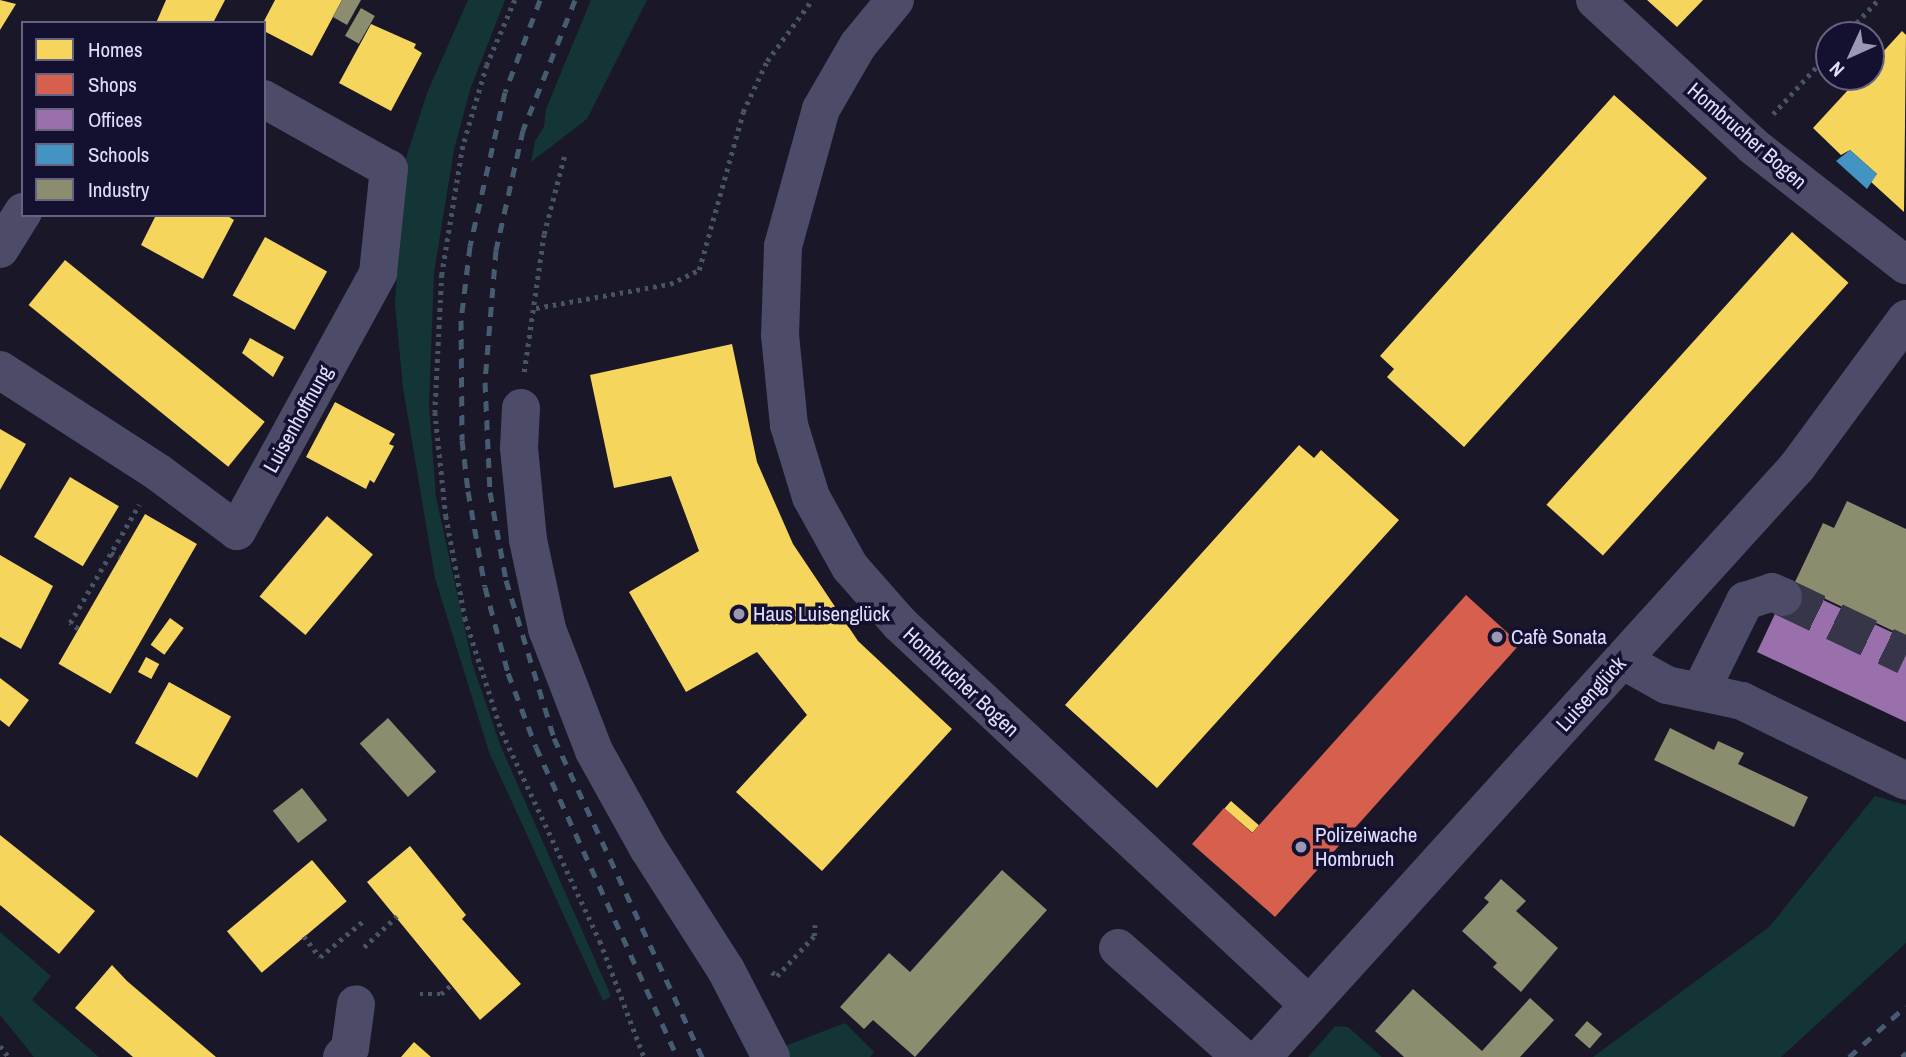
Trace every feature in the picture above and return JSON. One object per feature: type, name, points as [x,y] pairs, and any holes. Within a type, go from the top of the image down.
[{"type":"street","name":"Hombrucher Bogen","points":[[895,0],[858,45],[821,109],[783,246],[780,335],[789,425],[811,497],[850,567],[900,624],[1309,1005]]},
{"type":"street","name":"Hombrucher Bogen","points":[[1595,0],[1753,146],[1906,265]]},
{"type":"street","name":"Luisenhoffnung","points":[[0,370],[159,472],[237,531],[379,272],[389,169],[266,100]]},
{"type":"street","points":[[0,249],[21,215]]},
{"type":"street","name":"Luisenglück","points":[[1262,1057],[1797,467],[1906,319]]},
{"type":"street","points":[[521,408],[519,448],[528,540],[547,629],[594,751],[648,848],[726,970],[771,1057]]},
{"type":"street","points":[[1700,692],[1745,601],[1772,592],[1783,597]]},
{"type":"street","points":[[1622,660],[1667,685],[1742,701],[1906,781]]},
{"type":"street","points":[[1118,948],[1241,1057]]},
{"type":"street","points":[[342,1057],[351,1048],[356,1004]]},
{"type":"path","points":[[536,308],[670,284],[699,270],[743,113],[767,61],[812,0]]},
{"type":"path","points":[[1858,21],[1878,0]]},
{"type":"path","points":[[521,408],[544,234],[564,157]]},
{"type":"path","points":[[78,629],[70,622],[159,472]]},
{"type":"path","points":[[111,553],[120,557]]},
{"type":"path","points":[[364,947],[397,916]]},
{"type":"path","points":[[304,936],[320,957],[362,922]]},
{"type":"path","points":[[768,968],[778,976],[814,936],[815,925]]},
{"type":"path","points":[[420,994],[440,994],[451,985]]},
{"type":"path","points":[[0,1046],[9,1057]]},
{"type":"green space","points":[[468,0],[505,0],[470,90],[454,150],[434,273],[429,405],[436,497],[473,666],[501,747],[611,996],[603,1001],[489,752],[435,578],[403,388],[395,304],[404,164],[427,93]]},
{"type":"green space","points":[[591,0],[647,0],[587,119],[531,162],[535,141],[544,127],[546,109]]},
{"type":"green space","points":[[1875,796],[1906,805],[1906,943],[1781,1057],[1593,1057],[1769,927]]},
{"type":"green space","points":[[0,932],[51,976],[32,1000],[99,1057],[34,1057],[0,1015]]},
{"type":"green space","points":[[845,1023],[874,1052],[870,1057],[790,1057],[785,1046]]},
{"type":"green space","points":[[1335,1026],[1348,1027],[1382,1057],[1308,1057]]},
{"type":"building: Homes","points":[[0,0],[16,4],[0,30]]},
{"type":"building: Homes","points":[[166,0],[225,0],[214,21],[157,21]]},
{"type":"building: Homes","points":[[275,0],[342,0],[312,56],[266,32],[264,21]]},
{"type":"building: Homes","points":[[1647,0],[1703,0],[1677,27]]},
{"type":"building: Homes","points":[[371,24],[416,44],[414,48],[422,53],[391,111],[339,83]]},
{"type":"building: Homes","points":[[1902,31],[1906,35],[1904,212],[1870,181],[1877,174],[1850,150],[1841,155],[1813,128],[1847,91],[1885,91],[1885,50]]},
{"type":"building: Homes","points":[[1614,95],[1707,178],[1464,447],[1387,377],[1394,369],[1380,356]]},
{"type":"building: Homes","points":[[155,217],[229,217],[234,220],[203,279],[141,245]]},
{"type":"building: Homes","points":[[1792,232],[1848,283],[1603,556],[1546,505]]},
{"type":"building: Homes","points":[[265,237],[327,271],[295,330],[233,296]]},
{"type":"building: Homes","points":[[65,260],[265,422],[228,467],[28,305]]},
{"type":"building: Homes","points":[[250,338],[284,357],[273,377],[242,353]]},
{"type":"building: Homes","name":"Haus Luisenglück","points":[[732,344],[757,462],[793,544],[858,641],[952,729],[822,871],[736,792],[807,715],[757,652],[686,692],[629,592],[699,551],[671,476],[614,488],[590,375]]},
{"type":"building: Homes","points":[[335,402],[395,434],[389,444],[394,446],[374,483],[370,480],[366,489],[306,457]]},
{"type":"building: Homes","points":[[0,429],[26,444],[0,490]]},
{"type":"building: Homes","points":[[1299,445],[1314,458],[1321,450],[1399,520],[1157,788],[1065,705]]},
{"type":"building: Homes","points":[[70,477],[119,506],[83,566],[34,537]]},
{"type":"building: Homes","points":[[145,514],[197,544],[110,694],[58,664]]},
{"type":"building: Homes","points":[[327,516],[373,555],[305,635],[260,596]]},
{"type":"building: Homes","points":[[0,555],[53,586],[21,649],[0,637]]},
{"type":"building: Homes","points":[[170,618],[184,628],[164,655],[151,645]]},
{"type":"building: Homes","points":[[146,657],[159,664],[151,679],[138,672]]},
{"type":"building: Homes","points":[[0,678],[29,700],[9,727],[0,720]]},
{"type":"building: Homes","points":[[169,682],[231,716],[197,778],[135,743]]},
{"type":"building: Homes","points":[[1231,801],[1259,825],[1252,833],[1224,809]]},
{"type":"building: Homes","points":[[0,835],[95,911],[59,954],[0,905]]},
{"type":"building: Homes","points":[[410,846],[466,915],[462,919],[521,984],[480,1020],[367,882]]},
{"type":"building: Homes","points":[[312,860],[347,901],[262,973],[227,931]]},
{"type":"building: Homes","points":[[112,965],[216,1057],[133,1057],[75,1008]]},
{"type":"building: Homes","points":[[414,1042],[431,1057],[401,1057]]},
{"type":"building: Shops","points":[[1466,595],[1520,644],[1275,917],[1192,844],[1224,808],[1252,833]]},
{"type":"building: Offices","points":[[1789,584],[1906,639],[1906,722],[1757,652]]},
{"type":"building: Schools","points":[[1850,150],[1877,174],[1867,189],[1836,161]]},
{"type":"building: Industry","points":[[342,0],[361,0],[347,25],[333,17]]},
{"type":"building: Industry","points":[[361,8],[375,16],[359,44],[345,36]]},
{"type":"building: Industry","points":[[1847,501],[1906,529],[1906,637],[1794,584],[1823,523],[1834,528]]},
{"type":"building: Industry","points":[[388,718],[436,772],[408,797],[360,743]]},
{"type":"building: Industry","points":[[1670,728],[1714,750],[1718,741],[1744,753],[1738,764],[1808,797],[1794,827],[1654,760]]},
{"type":"building: Industry","points":[[302,788],[327,820],[298,843],[273,811]]},
{"type":"building: Industry","points":[[1002,870],[1047,910],[915,1057],[873,1020],[864,1029],[840,1007],[889,953],[910,972]]},
{"type":"building: Industry","points":[[1501,879],[1526,901],[1516,911],[1558,948],[1521,992],[1493,967],[1497,963],[1462,931],[1489,902],[1484,898]]},
{"type":"building: Industry","points":[[1413,989],[1482,1051],[1530,998],[1554,1020],[1520,1057],[1404,1057],[1375,1031]]},
{"type":"building: Industry","points":[[1587,1021],[1602,1034],[1590,1048],[1575,1035]]},
{"type":"tunnel","points":[[1783,597],[1906,656]]},
{"type":"railway","points":[[540,0],[505,92],[470,246],[461,320],[462,440],[468,491],[485,587],[508,673],[536,747],[677,1057]]},
{"type":"railway","points":[[575,0],[523,130],[496,250],[485,382],[490,492],[506,580],[554,738],[702,1057]]},
{"type":"railway","points":[[1849,1057],[1906,1006]]},
{"type":"railway","points":[[1902,1057],[1906,1053]]},
{"type":"place","name":"Haus Luisenglück","points":[[739,614]]},
{"type":"place","name":"Cafè Sonata","points":[[1497,637]]},
{"type":"place","name":"Polizeiwache Hombruch","points":[[1301,847]]}]
